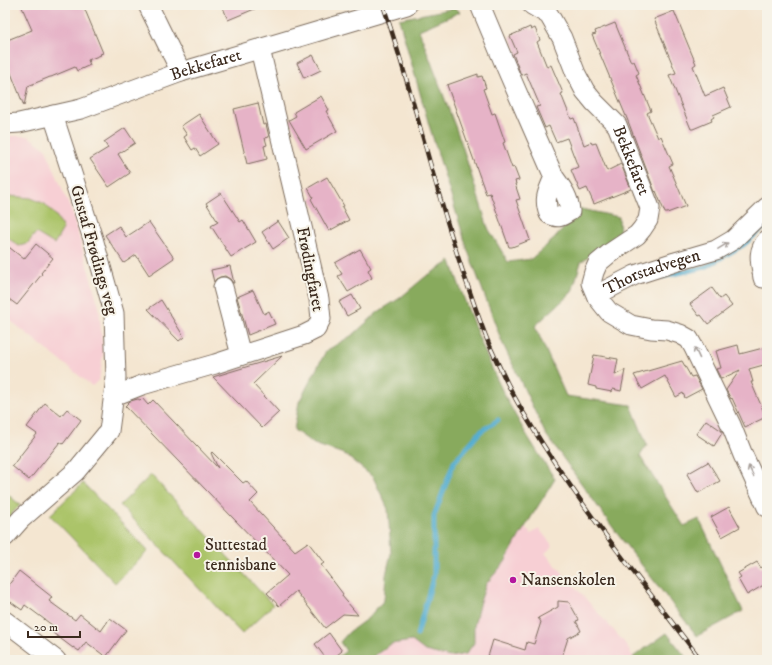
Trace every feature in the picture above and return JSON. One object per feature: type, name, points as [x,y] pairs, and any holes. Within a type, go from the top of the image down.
[{"type":"street","points":[[148,5],[181,72]]},
{"type":"street","name":"Bekkefaret","points":[[5,124],[19,123],[80,109],[181,72],[407,5]]},
{"type":"street","points":[[480,5],[500,55],[554,177]]},
{"type":"street","name":"Bekkefaret","points":[[532,5],[549,15],[562,38],[576,74],[585,90],[594,102],[617,125],[650,208],[648,220],[637,235],[598,263],[591,283],[597,297]]},
{"type":"street","name":"Frødingfaret","points":[[114,396],[304,335],[316,329],[321,319],[319,299],[260,49]]},
{"type":"street","name":"Gustaf Frødings veg","points":[[5,537],[21,519],[76,471],[109,431],[114,396],[116,378],[114,313],[91,234],[53,115]]},
{"type":"street","name":"Thorstadvegen","points":[[767,207],[733,240],[716,250],[635,275],[606,290],[597,297],[609,312],[631,325],[651,329],[667,330],[680,334],[689,339],[731,424],[743,455],[767,507]]},
{"type":"street","points":[[763,278],[759,253],[763,244],[767,240]]},
{"type":"street","points":[[223,287],[241,355]]},
{"type":"street","points":[[5,621],[56,660]]},
{"type":"shaded area","points":[[5,136],[28,136],[46,149],[72,213],[99,307],[103,354],[99,380],[92,386],[5,316]]},
{"type":"shaded area","name":"Nansenskolen","points":[[525,527],[531,534],[539,529],[553,546],[545,553],[624,642],[635,660],[370,660],[379,642],[492,534]]},
{"type":"green space","points":[[455,8],[460,12],[419,30],[461,142],[488,228],[508,262],[531,259],[554,239],[581,209],[619,217],[620,236],[581,262],[572,292],[535,326],[566,396],[631,405],[647,445],[640,456],[684,526],[699,519],[743,611],[697,636],[619,536],[545,433],[502,342],[468,251],[429,125],[399,19]]},
{"type":"green space","points":[[9,196],[31,198],[45,204],[57,217],[63,229],[54,244],[36,233],[27,244],[19,246],[5,236],[5,198]]},
{"type":"green space","points":[[451,261],[477,333],[501,388],[523,428],[555,479],[505,562],[486,584],[474,626],[474,643],[466,654],[450,657],[425,651],[412,641],[391,644],[368,660],[334,660],[346,651],[340,642],[349,632],[368,618],[384,600],[386,575],[391,553],[388,509],[373,477],[344,454],[314,444],[294,430],[299,402],[326,351],[354,334],[378,312],[400,298],[425,277]]},
{"type":"green space","name":"Suttestad tennisbane","points":[[151,475],[273,605],[242,634],[120,505]]},
{"type":"green space","points":[[83,483],[148,551],[115,583],[50,515]]},
{"type":"green space","points":[[5,492],[20,505],[5,521]]},
{"type":"green space","points":[[667,633],[688,660],[635,660],[633,657]]},
{"type":"building","points":[[21,5],[83,5],[103,53],[88,60],[90,65],[77,71],[75,67],[28,86],[24,106],[5,58],[5,41],[32,30]]},
{"type":"building","points":[[222,5],[264,5],[228,20]]},
{"type":"building","points":[[674,11],[696,64],[693,66],[705,96],[723,88],[731,107],[713,115],[714,117],[711,119],[712,121],[693,129],[691,129],[669,75],[676,73],[654,19]]},
{"type":"building","points":[[615,23],[631,62],[634,61],[639,73],[636,75],[651,111],[647,113],[658,138],[661,136],[673,164],[669,166],[686,206],[667,213],[665,213],[656,191],[655,192],[628,121],[592,35],[596,34],[595,31]]},
{"type":"building","points":[[530,27],[531,30],[535,28],[540,40],[537,42],[547,67],[551,65],[563,93],[561,94],[571,119],[574,118],[584,145],[591,142],[592,144],[596,143],[607,171],[621,164],[631,189],[594,204],[587,188],[580,191],[571,170],[578,167],[567,138],[556,142],[549,126],[545,128],[536,107],[540,106],[526,73],[521,75],[513,54],[517,52],[510,36]]},
{"type":"building","points":[[313,55],[321,70],[304,78],[297,63]]},
{"type":"building","points":[[478,74],[478,77],[482,76],[486,88],[483,89],[492,114],[495,113],[505,142],[503,143],[512,168],[514,167],[519,180],[515,181],[515,184],[520,199],[516,200],[530,240],[512,247],[509,247],[490,193],[486,194],[447,85]]},
{"type":"building","points":[[321,96],[329,110],[326,111],[337,131],[306,149],[289,120],[296,116],[294,112]]},
{"type":"building","points":[[258,103],[263,125],[266,124],[269,137],[265,138],[267,145],[264,146],[267,159],[247,164],[234,109]]},
{"type":"building","points":[[199,114],[218,144],[200,156],[195,148],[192,150],[184,137],[187,135],[181,126]]},
{"type":"building","points":[[125,128],[135,143],[118,154],[130,173],[109,187],[90,159],[108,148],[104,142]]},
{"type":"building","points":[[327,177],[344,206],[342,207],[349,220],[329,231],[311,199],[313,197],[308,188]]},
{"type":"building","points":[[221,193],[240,222],[243,220],[256,242],[231,257],[211,226],[218,222],[206,203]]},
{"type":"building","points":[[278,221],[289,238],[273,249],[262,232]]},
{"type":"building","points":[[149,222],[174,258],[149,275],[136,255],[124,263],[105,235],[119,226],[126,237]]},
{"type":"building","points":[[5,244],[24,259],[36,244],[53,258],[17,305],[5,296]]},
{"type":"building","points":[[360,249],[371,268],[368,270],[372,278],[348,292],[338,276],[342,274],[335,263]]},
{"type":"building","points":[[230,266],[234,283],[225,276],[216,279],[214,282],[211,270]]},
{"type":"building","points":[[712,288],[720,299],[724,296],[732,306],[708,324],[701,315],[699,316],[690,304]]},
{"type":"building","points":[[253,290],[264,314],[269,311],[275,324],[248,335],[237,297]]},
{"type":"building","points":[[352,295],[360,309],[347,316],[339,302]]},
{"type":"building","points":[[161,300],[184,337],[179,341],[148,309]]},
{"type":"building","points":[[738,345],[740,354],[767,347],[767,364],[749,369],[753,382],[751,382],[766,417],[745,427],[732,398],[731,399],[726,390],[740,370],[721,379],[716,369],[721,368],[716,351]]},
{"type":"building","points":[[594,355],[618,359],[615,375],[625,370],[621,391],[613,389],[612,392],[596,389],[596,387],[588,385]]},
{"type":"building","points":[[282,356],[253,384],[279,412],[262,428],[213,377]]},
{"type":"building","points":[[682,361],[691,377],[695,376],[702,389],[685,398],[683,393],[676,397],[665,376],[642,389],[634,375]]},
{"type":"building","points":[[142,398],[148,405],[153,400],[218,468],[211,453],[212,452],[243,483],[246,481],[258,494],[250,502],[295,551],[308,542],[324,563],[321,565],[343,594],[342,596],[358,615],[343,614],[325,628],[296,591],[279,606],[267,593],[288,575],[125,406],[130,401],[140,400]]},
{"type":"building","points":[[45,403],[61,416],[67,409],[81,420],[63,444],[60,442],[29,480],[12,466],[37,434],[27,427]]},
{"type":"building","points":[[706,420],[722,431],[714,446],[696,434]]},
{"type":"building","points":[[708,462],[720,481],[698,493],[687,474]]},
{"type":"building","points":[[729,507],[740,527],[722,537],[711,517]]},
{"type":"building","points":[[757,562],[761,568],[767,564],[767,583],[747,595],[738,579],[741,577],[738,573]]},
{"type":"building","points":[[19,571],[52,597],[49,601],[75,620],[80,614],[101,631],[110,618],[126,630],[106,657],[86,642],[79,651],[73,648],[53,633],[56,628],[25,605],[22,610],[5,598],[5,590]]},
{"type":"building","points":[[558,601],[569,602],[579,620],[576,621],[581,631],[568,638],[561,660],[487,660],[493,640],[525,650],[527,642],[534,644],[541,622],[538,618],[558,607]]},
{"type":"building","points":[[329,633],[342,651],[331,660],[327,660],[315,644]]},
{"type":"waterway","points":[[660,277],[705,267],[743,245],[767,224]]},
{"type":"waterway","points":[[417,635],[434,574],[434,516],[454,462],[480,432],[498,420]]},
{"type":"railway","points":[[383,5],[405,73],[465,278],[489,344],[502,372],[526,417],[566,480],[610,541],[701,660]]},
{"type":"place","name":"Suttestad tennisbane","points":[[197,555]]},
{"type":"place","name":"Nansenskolen","points":[[513,580]]}]
